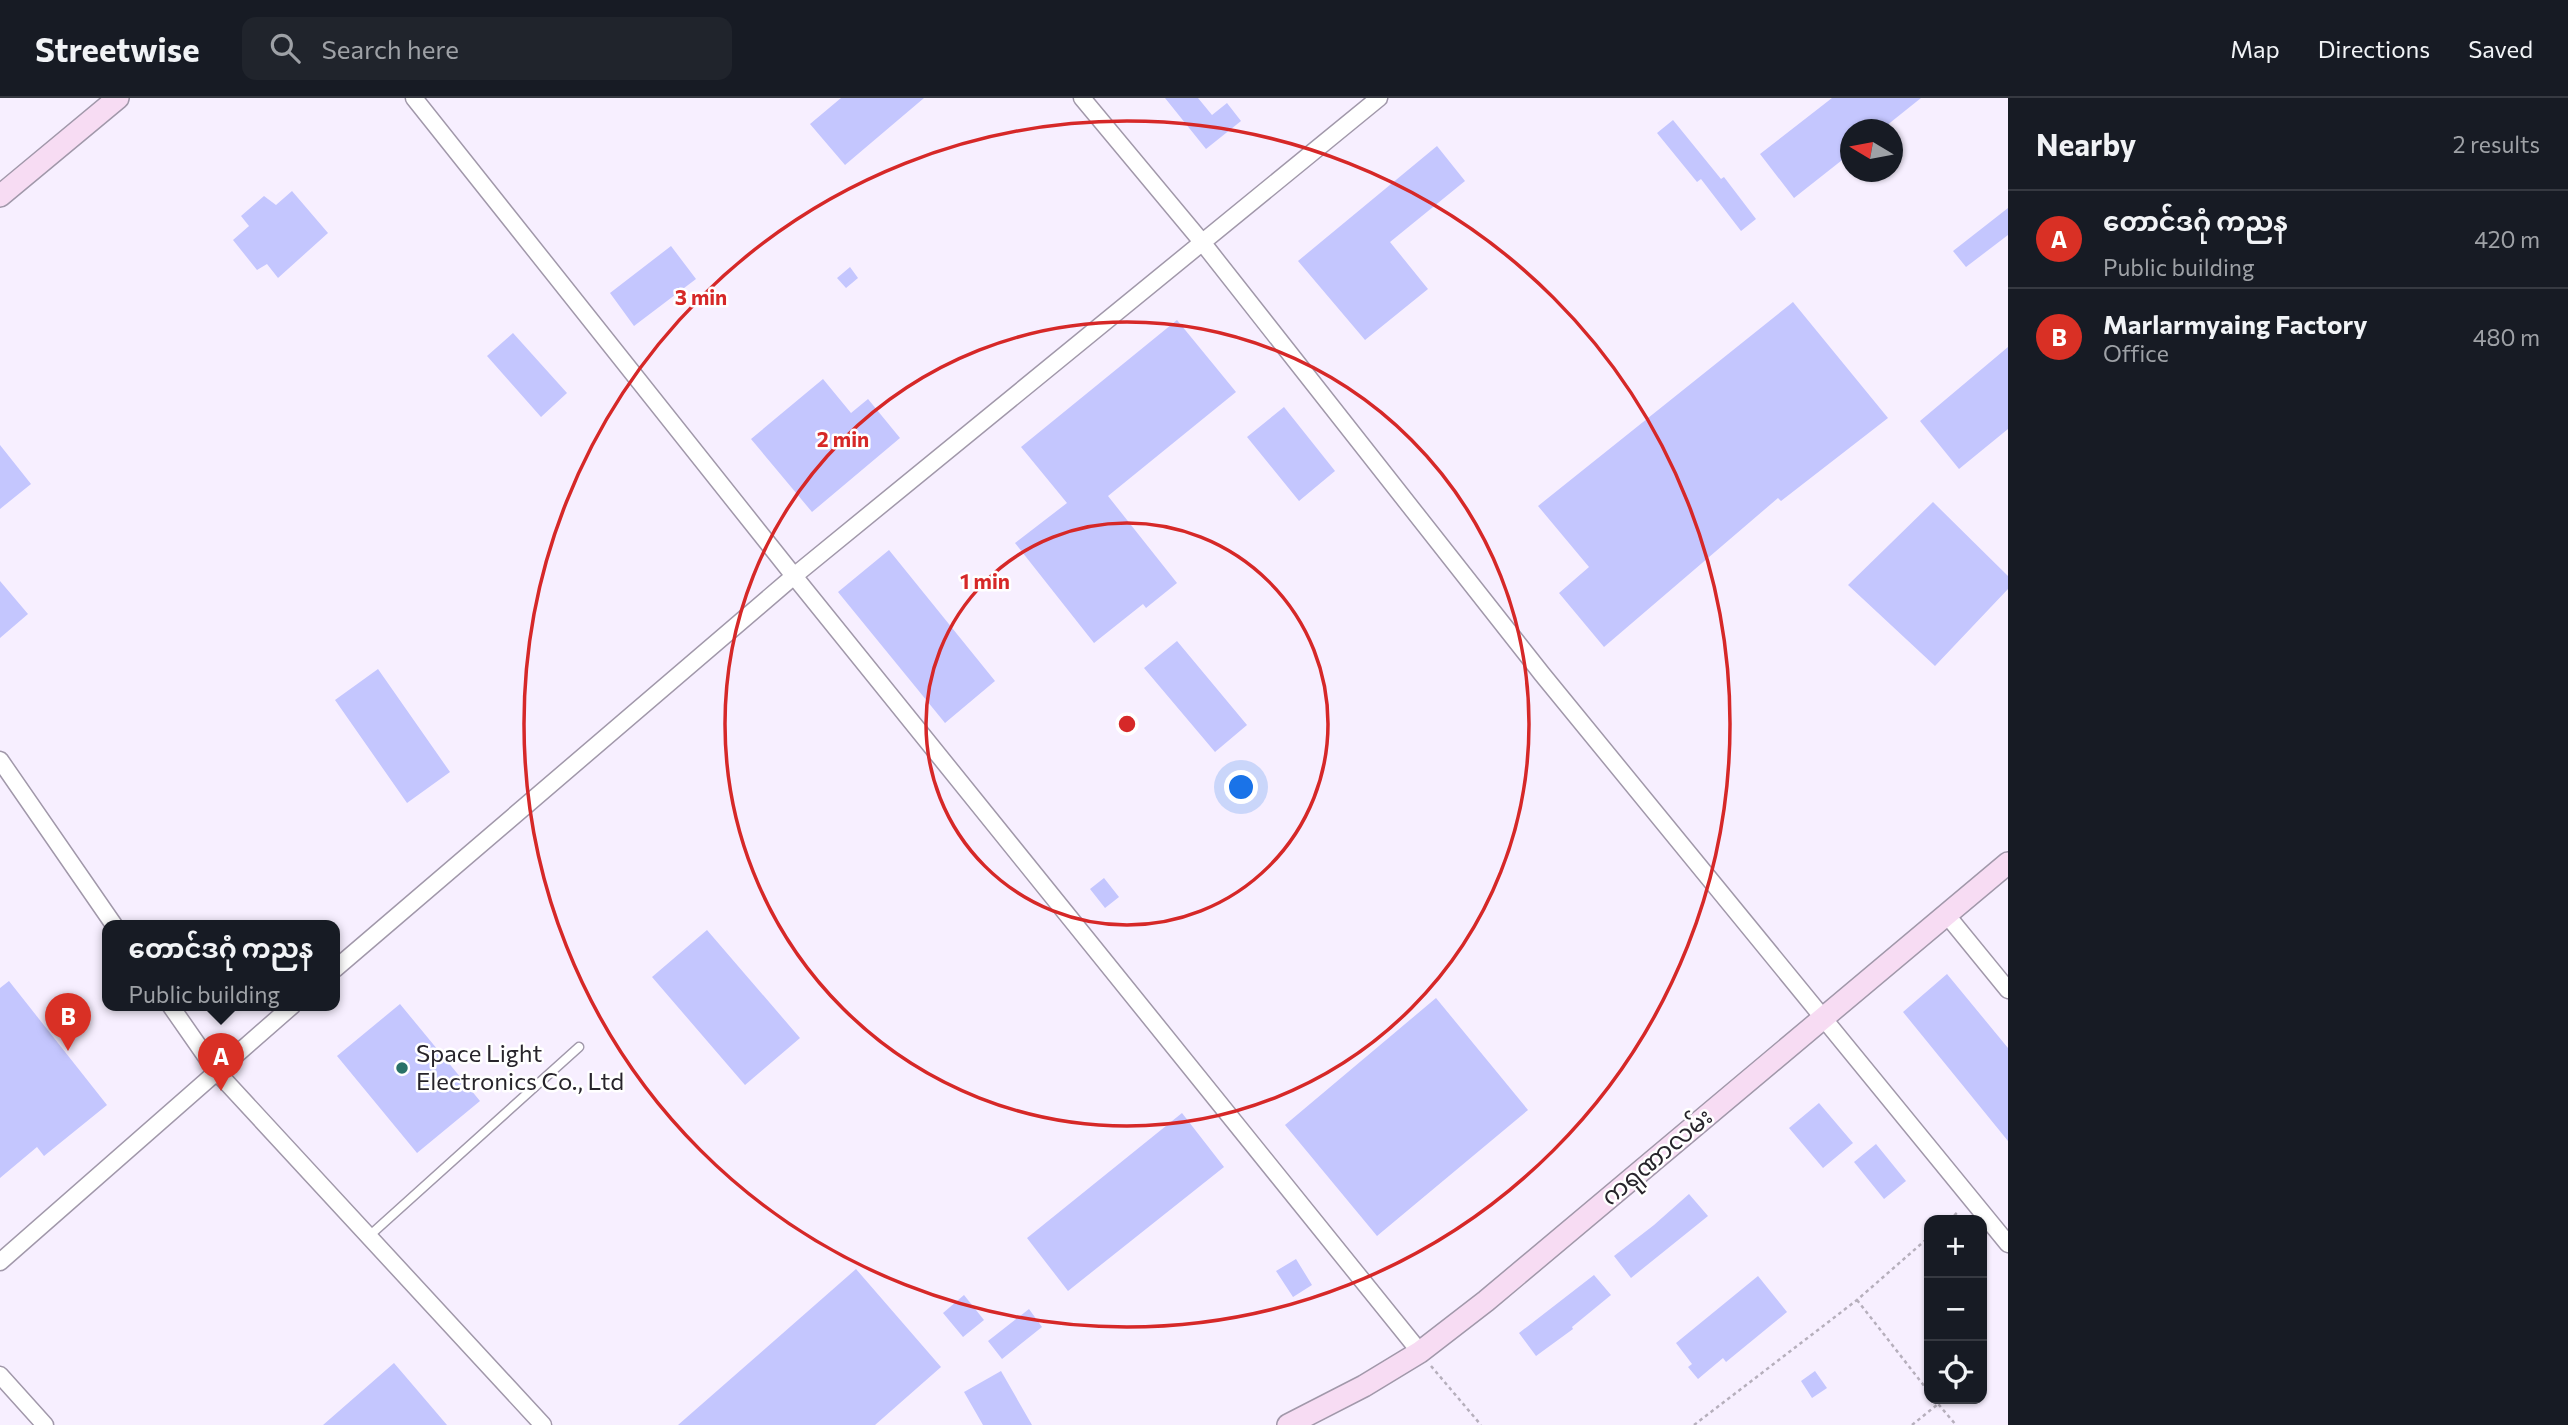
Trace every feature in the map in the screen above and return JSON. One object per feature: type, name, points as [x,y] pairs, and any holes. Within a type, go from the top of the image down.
[{"type":"street","points":[[0,196],[118,98]]},
{"type":"street","points":[[414,98],[793,576],[1420,1352]]},
{"type":"street","points":[[1082,98],[1202,242],[1542,674],[2008,1244]]},
{"type":"street","points":[[340,965],[793,576],[1379,98]]},
{"type":"street","points":[[0,760],[111,920]]},
{"type":"street","name":"ကရုဏာလမ်း","points":[[1288,1425],[1364,1386],[1420,1352],[1486,1301],[2008,863]]},
{"type":"street","points":[[1946,914],[2008,990]]},
{"type":"street","points":[[174,1011],[216,1071],[543,1425]]},
{"type":"street","points":[[0,1262],[286,1011]]},
{"type":"street","points":[[0,1375],[45,1425]]},
{"type":"lane","points":[[368,1237],[579,1047]]},
{"type":"path","points":[[1694,1425],[1857,1300],[1924,1241]]},
{"type":"path","points":[[1857,1300],[1924,1386]]},
{"type":"path","points":[[1420,1352],[1481,1425]]},
{"type":"path","points":[[1912,1425],[1938,1404],[1956,1425]]},
{"type":"building","points":[[841,98],[924,98],[845,165],[810,124]]},
{"type":"building","points":[[1165,98],[1198,98],[1212,115],[1227,103],[1241,121],[1206,149]]},
{"type":"building","points":[[1832,98],[1921,98],[1895,119],[1840,119],[1840,162],[1794,198],[1760,154]]},
{"type":"building","points":[[1673,120],[1721,179],[1724,177],[1756,219],[1741,231],[1701,179],[1697,182],[1657,133]]},
{"type":"building","points":[[1437,146],[1465,181],[1390,242],[1428,289],[1365,340],[1298,261]]},
{"type":"building","points":[[292,191],[328,233],[278,278],[267,264],[257,270],[233,240],[249,226],[241,216],[264,196],[276,205]]},
{"type":"building","points":[[2008,208],[2008,235],[1966,267],[1953,251]]},
{"type":"building","points":[[671,246],[696,279],[634,326],[610,293]]},
{"type":"building","points":[[850,267],[858,278],[846,288],[837,278]]},
{"type":"building","points":[[1793,302],[1888,418],[1781,501],[1778,498],[1604,647],[1559,593],[1589,567],[1538,506]]},
{"type":"building","points":[[1177,320],[1236,392],[1108,496],[1177,583],[1146,608],[1143,604],[1094,643],[1015,543],[1067,503],[1021,447]]},
{"type":"building","points":[[513,333],[567,393],[541,417],[487,356]]},
{"type":"building","points":[[2008,347],[2008,429],[1959,469],[1920,421]]},
{"type":"building","points":[[823,379],[851,413],[868,399],[900,438],[812,512],[751,439]]},
{"type":"building","points":[[1284,407],[1335,471],[1299,501],[1247,437]]},
{"type":"building","points":[[0,445],[31,484],[0,509]]},
{"type":"building","points":[[1933,502],[2008,576],[2008,589],[1935,666],[1848,585]]},
{"type":"building","points":[[889,550],[995,681],[945,723],[838,592]]},
{"type":"building","points":[[0,581],[28,614],[0,638]]},
{"type":"building","points":[[1177,641],[1247,725],[1215,752],[1144,668]]},
{"type":"building","points":[[378,669],[450,772],[407,803],[335,700]]},
{"type":"building","points":[[1104,878],[1119,897],[1105,908],[1090,889]]},
{"type":"building","points":[[707,930],[800,1038],[745,1085],[652,977]]},
{"type":"building","points":[[1947,974],[2008,1048],[2008,1141],[1903,1012]]},
{"type":"building","points":[[9,981],[107,1105],[44,1156],[37,1147],[0,1178],[0,988]]},
{"type":"building","points":[[1436,998],[1528,1110],[1377,1236],[1285,1125]]},
{"type":"building","points":[[400,1004],[480,1101],[417,1153],[337,1056]]},
{"type":"building","points":[[1819,1103],[1853,1143],[1823,1168],[1789,1128]]},
{"type":"building","points":[[1182,1113],[1224,1167],[1068,1291],[1027,1238]]},
{"type":"building","points":[[1876,1144],[1906,1181],[1884,1199],[1854,1162]]},
{"type":"building","points":[[1689,1194],[1708,1216],[1631,1278],[1614,1256]]},
{"type":"building","points":[[1296,1259],[1312,1285],[1293,1297],[1276,1271]]},
{"type":"building","points":[[856,1269],[941,1367],[875,1425],[678,1425]]},
{"type":"building","points":[[1594,1275],[1611,1295],[1572,1327],[1573,1329],[1536,1356],[1519,1333]]},
{"type":"building","points":[[1758,1276],[1787,1312],[1726,1362],[1723,1358],[1698,1379],[1688,1367],[1692,1364],[1676,1343]]},
{"type":"building","points":[[964,1295],[984,1320],[963,1337],[943,1313]]},
{"type":"building","points":[[1029,1309],[1042,1327],[1002,1359],[988,1341]]},
{"type":"building","points":[[394,1363],[447,1425],[323,1425]]},
{"type":"building","points":[[1001,1371],[1032,1425],[983,1425],[964,1392]]},
{"type":"building","points":[[1815,1371],[1827,1388],[1812,1398],[1801,1381]]},
{"type":"place","name":"Marlarmyaing Factory","points":[[68,1051]]},
{"type":"place","name":"Space Light Electronics Co., Ltd","points":[[402,1068]]},
{"type":"place","name":"တောင်ဒဂုံ ကညန","points":[[221,1091]]}]
